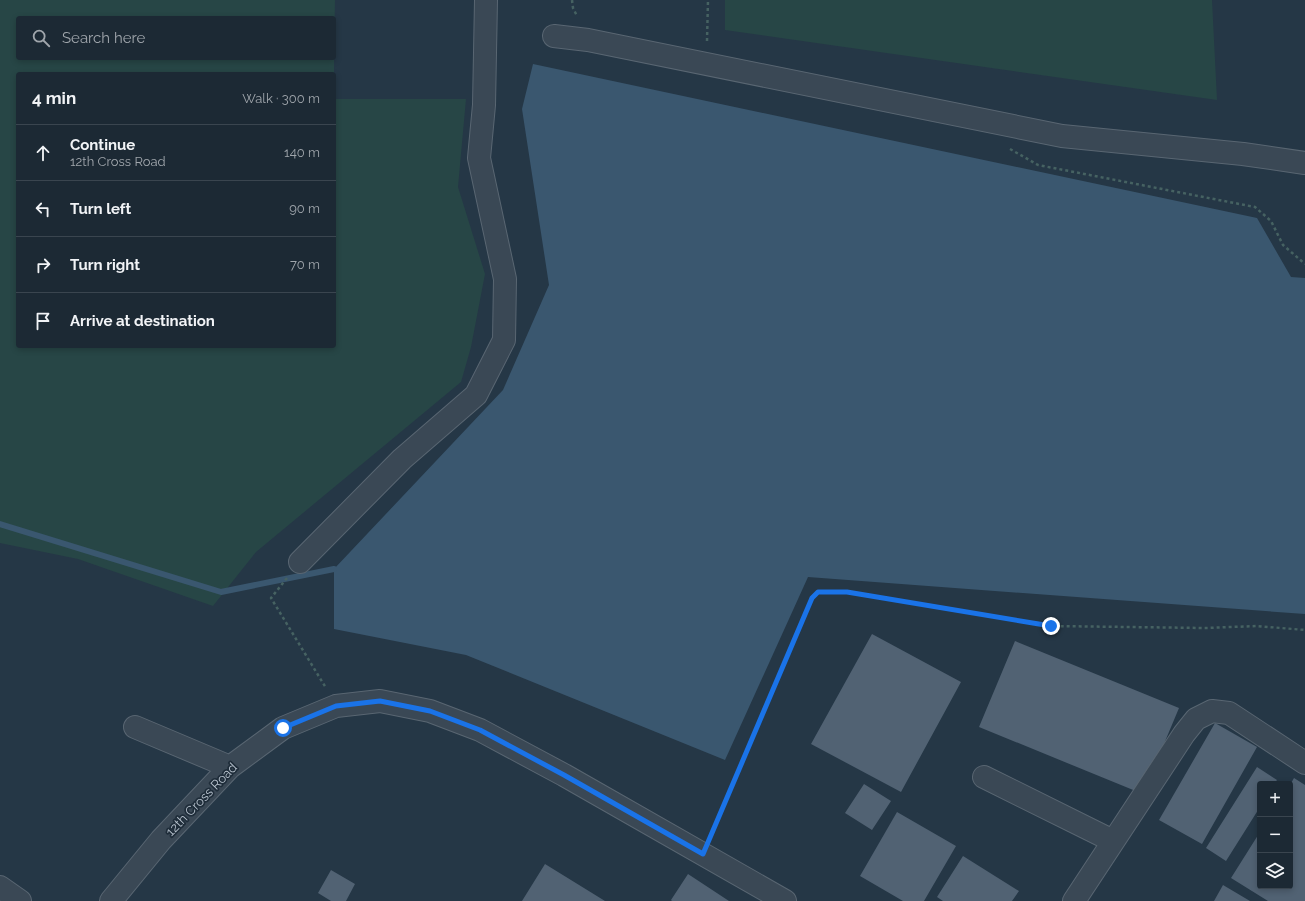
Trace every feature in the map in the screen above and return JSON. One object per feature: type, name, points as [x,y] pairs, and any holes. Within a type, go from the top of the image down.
[{"type":"street","points":[[300,562],[402,459],[476,395],[504,340],[505,279],[479,158],[484,105],[486,0]]},
{"type":"street","points":[[554,36],[588,40],[1062,136],[1243,154],[1305,163]]},
{"type":"street","name":"12th Cross Road","points":[[111,901],[161,840],[230,767],[283,728],[336,706],[380,701],[430,711],[480,730],[564,775],[785,901]]},
{"type":"street","points":[[1074,901],[1184,734],[1196,719],[1212,710],[1228,713],[1305,763]]},
{"type":"street","points":[[135,727],[230,767]]},
{"type":"street","points":[[984,777],[1113,841]]},
{"type":"street","points":[[0,887],[20,901]]},
{"type":"path","points":[[706,64],[708,0]]},
{"type":"path","points":[[1010,149],[1038,164],[1255,207],[1271,221],[1283,245],[1305,264]]},
{"type":"path","points":[[300,562],[271,598],[315,670]]},
{"type":"path","points":[[703,854],[812,598],[818,592],[847,592],[1051,626],[1205,628],[1257,626],[1305,630]]},
{"type":"green space","points":[[0,0],[335,0],[335,16],[16,16],[16,60],[334,60],[334,72],[16,72],[16,348],[336,348],[336,99],[466,99],[458,187],[485,274],[471,347],[461,382],[256,552],[213,606],[78,559],[0,543]]},
{"type":"green space","points":[[725,0],[1212,0],[1217,100],[725,30]]},
{"type":"water","points":[[533,64],[1257,218],[1291,277],[1305,278],[1305,614],[808,577],[725,760],[466,655],[334,629],[334,569],[503,390],[549,285],[522,109]]},
{"type":"building","points":[[872,634],[961,682],[901,792],[811,744]]},
{"type":"building","points":[[1015,641],[1179,708],[1143,794],[979,727]]},
{"type":"building","points":[[1215,723],[1257,747],[1202,844],[1159,820]]},
{"type":"building","points":[[1257,767],[1277,780],[1257,781],[1257,812],[1226,861],[1206,848]]},
{"type":"building","points":[[1294,778],[1305,785],[1305,901],[1268,901],[1231,878],[1257,837],[1257,889],[1293,889],[1292,781]]},
{"type":"building","points":[[864,784],[891,801],[872,830],[845,813]]},
{"type":"building","points":[[897,812],[956,846],[924,901],[903,901],[860,876]]},
{"type":"building","points":[[963,856],[1019,891],[1012,901],[943,901],[937,897]]},
{"type":"building","points":[[545,864],[605,901],[522,901]]},
{"type":"building","points":[[331,870],[355,884],[346,901],[331,901],[318,893]]},
{"type":"building","points":[[688,874],[729,901],[672,901],[671,900]]},
{"type":"building","points":[[1223,885],[1250,901],[1214,901]]},
{"type":"waterway","points":[[0,524],[221,592],[334,569]]},
{"type":"route","points":[[283,728],[336,706],[380,701],[430,711],[480,730],[564,775],[703,854],[812,598],[818,592],[847,592],[1051,626]]}]
